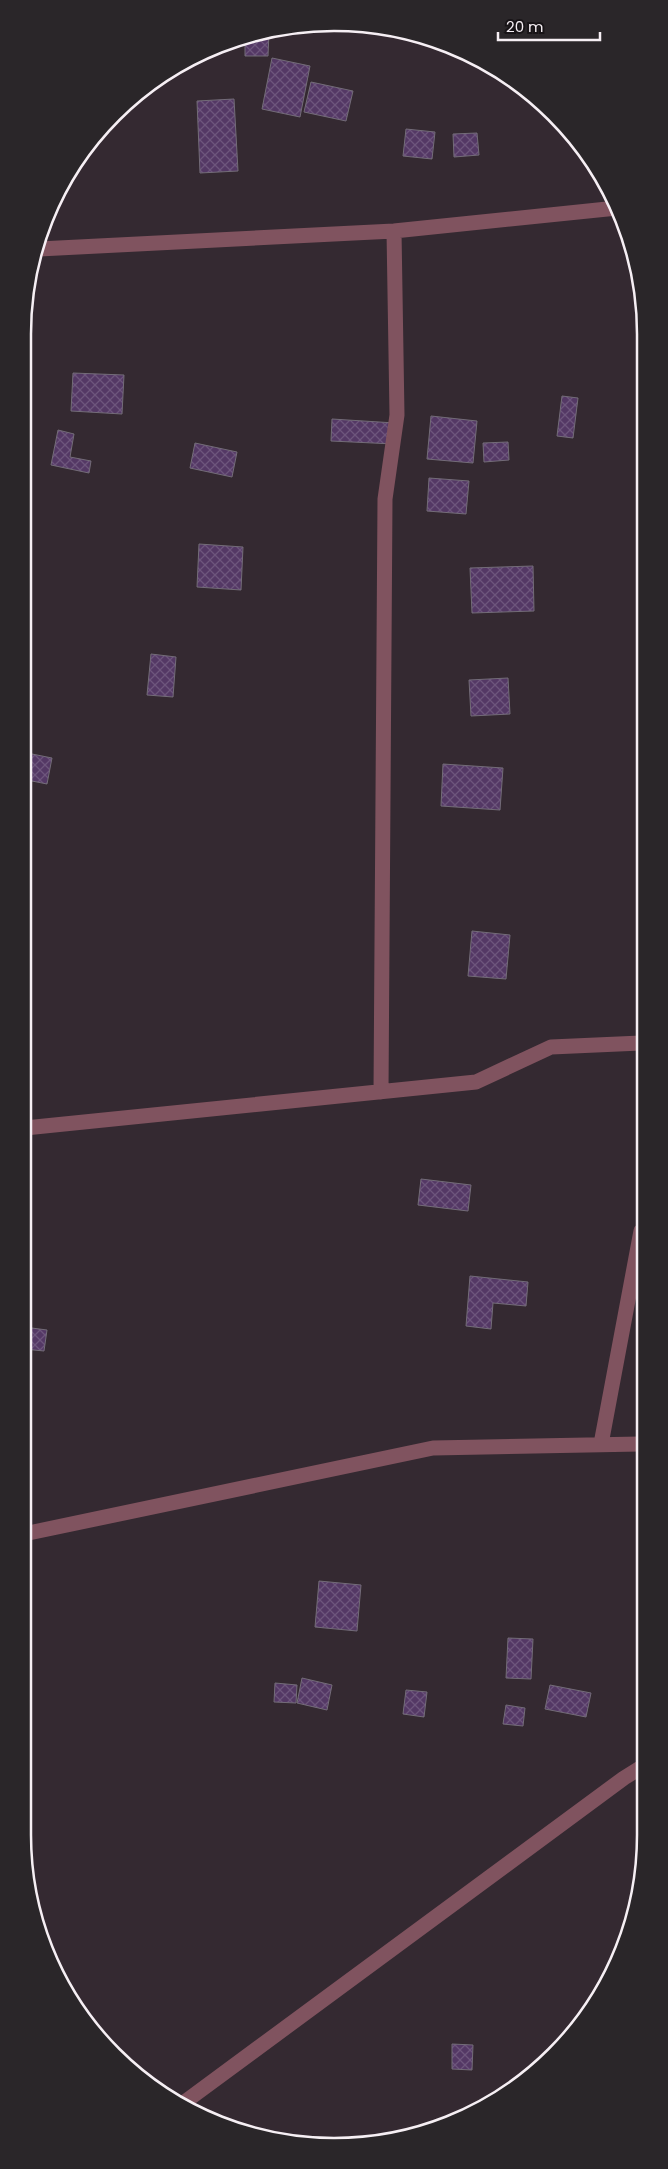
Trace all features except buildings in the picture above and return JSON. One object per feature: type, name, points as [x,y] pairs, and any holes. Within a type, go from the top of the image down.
[{"type":"street","points":[[44,249],[394,231],[610,209]]},
{"type":"street","points":[[381,1092],[385,499],[397,415],[394,231]]},
{"type":"street","points":[[31,1127],[476,1082],[551,1046],[637,1043]]},
{"type":"street","points":[[601,1444],[637,1252]]},
{"type":"street","points":[[31,1533],[433,1448],[637,1444]]},
{"type":"street","points":[[188,2100],[637,1770]]}]
